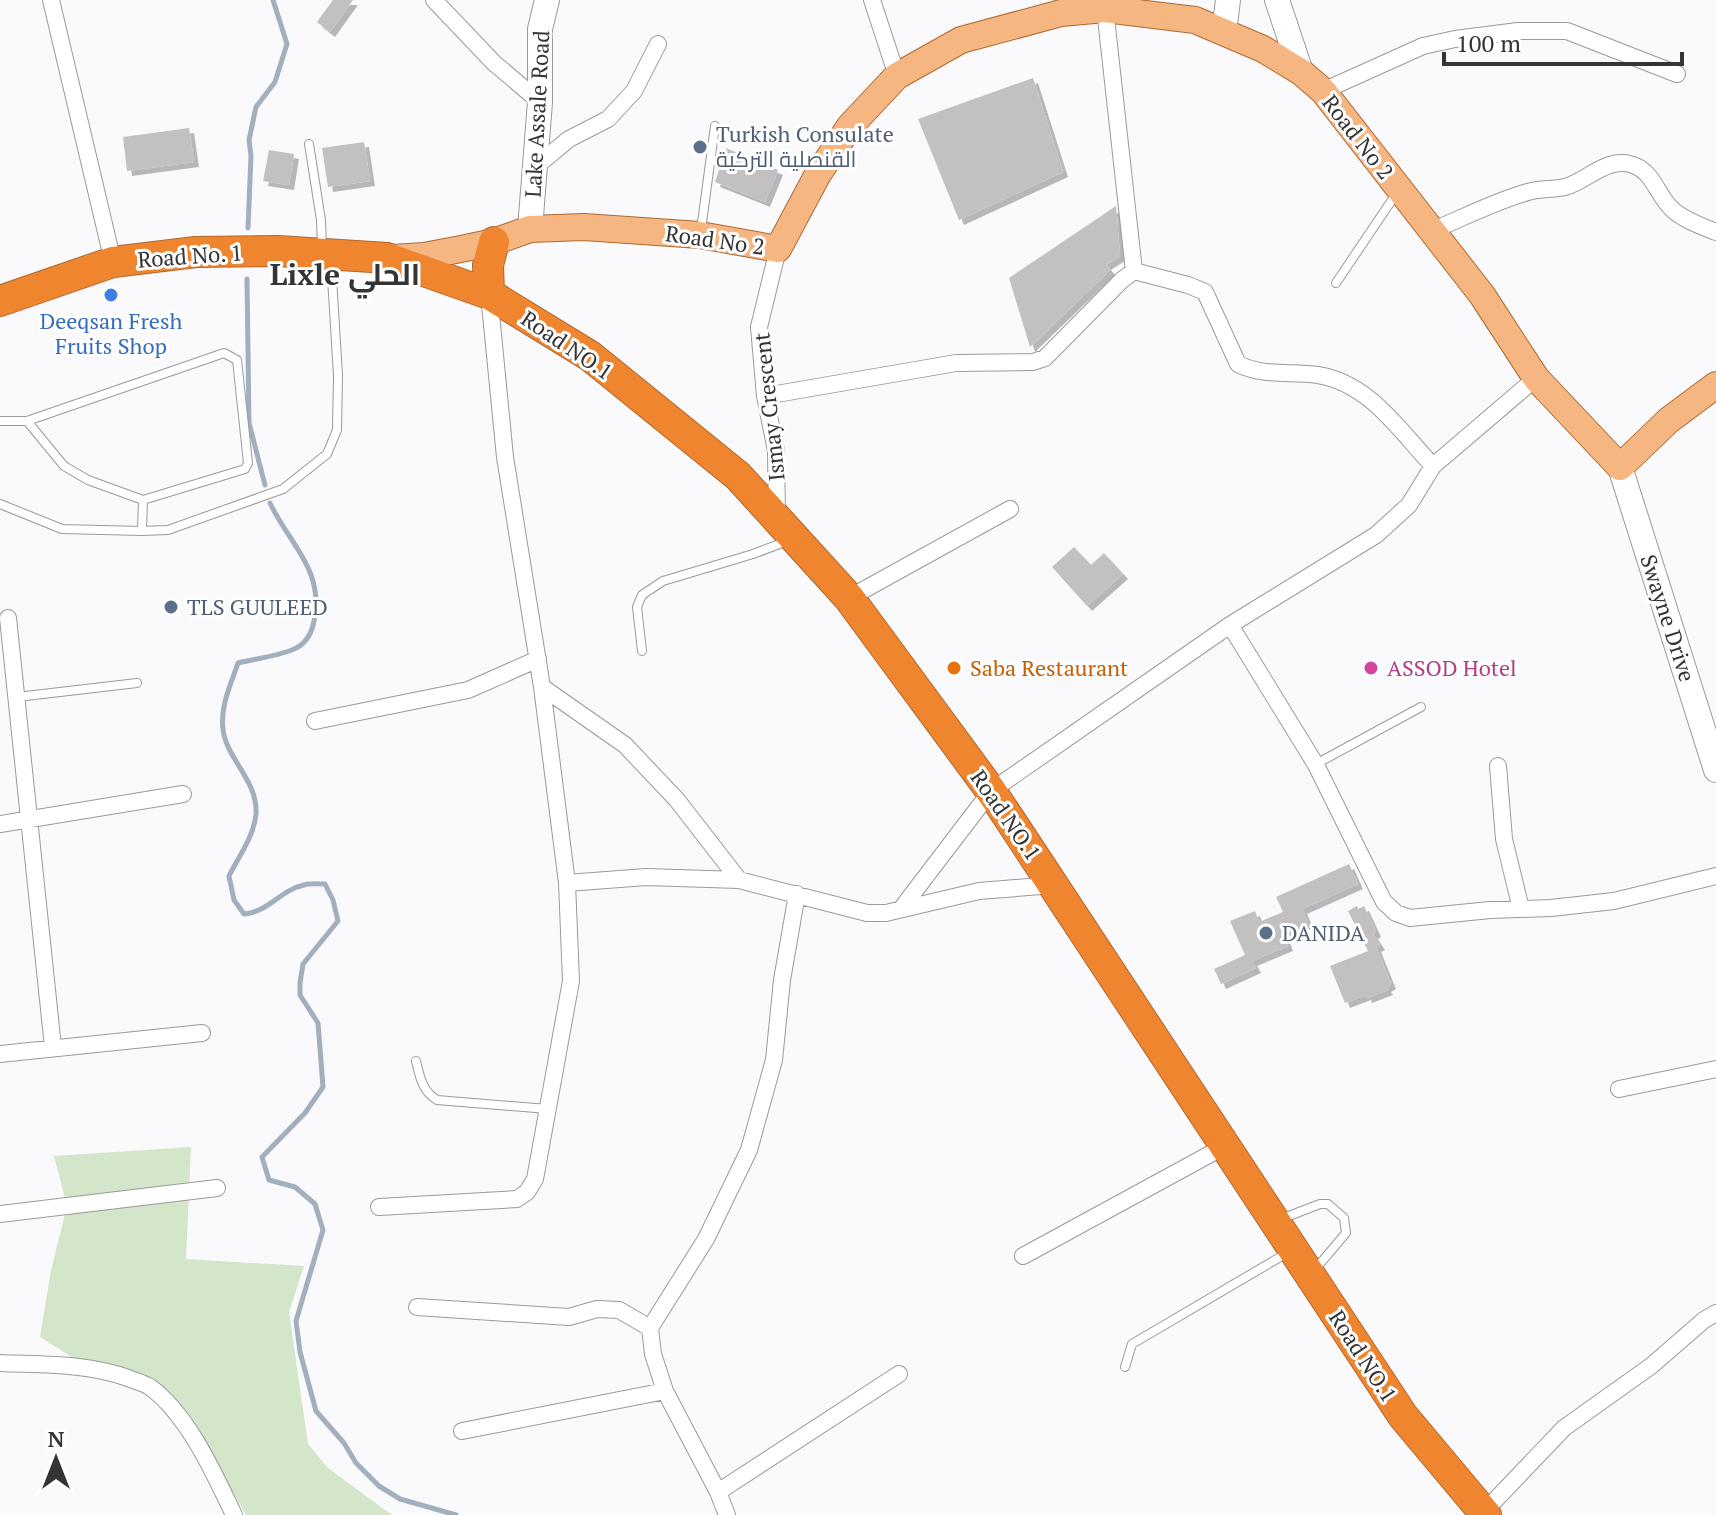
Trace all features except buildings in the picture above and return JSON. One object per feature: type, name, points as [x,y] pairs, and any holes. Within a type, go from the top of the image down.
[{"type":"highway","points":[[489,294],[488,265],[494,242]]},
{"type":"highway","name":"Road No. 1","points":[[0,301],[113,262],[196,252],[278,251],[387,258]]},
{"type":"highway","name":"Road NO.1","points":[[387,258],[489,294],[590,356],[738,476],[849,598],[991,791],[1403,1416],[1483,1514]]},
{"type":"main road","name":"Road No 2","points":[[387,258],[424,256],[494,242],[530,229],[584,227],[700,235],[778,249],[818,174],[850,126],[897,76],[961,40],[1061,13],[1105,9],[1195,20],[1263,49],[1301,72],[1323,91],[1482,295],[1536,378],[1620,467]]},
{"type":"main road","points":[[1620,467],[1669,420],[1716,385]]},
{"type":"street","points":[[51,0],[113,262]]},
{"type":"street","points":[[434,0],[494,63],[540,102]]},
{"type":"street","name":"Lake Assale Road","points":[[530,229],[540,102],[540,29],[547,0]]},
{"type":"street","points":[[872,0],[897,76]]},
{"type":"street","points":[[1224,32],[1228,0]]},
{"type":"street","points":[[1281,1],[1301,72]]},
{"type":"street","points":[[1105,9],[1134,271]]},
{"type":"street","points":[[1323,91],[1423,46],[1518,31],[1567,31],[1677,74]]},
{"type":"street","points":[[535,167],[569,139],[608,119],[634,91],[658,44]]},
{"type":"street","points":[[1431,231],[1532,191],[1566,187],[1616,163],[1631,164],[1647,173],[1671,208],[1716,232]]},
{"type":"street","name":"Ismay Crescent","points":[[778,249],[759,327],[765,396],[786,529]]},
{"type":"street","points":[[765,396],[956,363],[1033,362],[1045,358],[1134,271]]},
{"type":"street","points":[[1134,271],[1205,292],[1238,364],[1263,373],[1320,376],[1363,391],[1433,466]]},
{"type":"street","points":[[379,1207],[517,1199],[527,1192],[535,1179],[571,981],[567,883],[538,659],[505,457],[489,294]]},
{"type":"street","points":[[901,909],[991,791],[1230,625],[1376,535],[1409,505],[1433,466],[1536,378]]},
{"type":"street","name":"Swayne Drive","points":[[1620,467],[1716,770]]},
{"type":"street","points":[[849,598],[1010,509]]},
{"type":"street","points":[[8,618],[53,1047]]},
{"type":"street","points":[[1230,625],[1316,765],[1384,902],[1396,913],[1410,918],[1614,901],[1716,876]]},
{"type":"street","points":[[315,721],[468,690],[538,659]]},
{"type":"street","points":[[542,687],[625,745],[677,800],[739,880]]},
{"type":"street","points":[[1498,766],[1504,839],[1521,909]]},
{"type":"street","points":[[0,824],[183,794]]},
{"type":"street","points":[[567,883],[646,877],[739,880],[867,913],[886,913],[979,891],[1054,885]]},
{"type":"street","points":[[727,1515],[665,1391],[653,1354],[650,1328],[706,1239],[749,1150],[774,1060],[782,980],[797,894]]},
{"type":"street","points":[[0,1054],[202,1033]]},
{"type":"street","points":[[1619,1089],[1716,1069]]},
{"type":"street","points":[[1023,1256],[1225,1146]]},
{"type":"street","points":[[0,1214],[217,1188]]},
{"type":"street","points":[[417,1307],[569,1317],[597,1309],[619,1310],[650,1328]]},
{"type":"street","points":[[1483,1514],[1564,1428],[1651,1366],[1716,1313]]},
{"type":"street","points":[[0,1363],[72,1366],[110,1372],[149,1386],[179,1416],[212,1469],[234,1515]]},
{"type":"street","points":[[718,1492],[899,1374]]},
{"type":"street","points":[[462,1431],[665,1391]]},
{"type":"lane","points":[[700,235],[715,126]]},
{"type":"lane","points":[[0,504],[62,529],[168,530],[283,489],[327,454],[337,430],[338,376],[326,254],[309,144]]},
{"type":"lane","points":[[1336,283],[1398,190]]},
{"type":"lane","points":[[0,421],[27,421],[224,353],[237,360],[248,463],[245,469],[143,500],[88,480],[64,466],[27,421]]},
{"type":"lane","points":[[142,531],[143,500]]},
{"type":"lane","points":[[642,651],[637,607],[642,595],[663,581],[753,554],[786,529]]},
{"type":"lane","points":[[17,697],[137,683]]},
{"type":"lane","points":[[1316,765],[1421,707]]},
{"type":"lane","points":[[416,1061],[423,1086],[428,1095],[437,1100],[548,1109]]},
{"type":"lane","points":[[1277,1221],[1320,1204],[1328,1204],[1344,1218],[1346,1233],[1310,1275]]},
{"type":"lane","points":[[1125,1367],[1132,1344],[1293,1249]]},
{"type":"green space","points":[[191,1147],[186,1259],[304,1266],[289,1312],[308,1444],[328,1468],[392,1515],[246,1515],[224,1476],[158,1384],[89,1368],[40,1337],[51,1270],[67,1206],[54,1156]]},
{"type":"waterway","points":[[248,228],[249,140],[256,107],[275,82],[287,44],[273,0]]},
{"type":"waterway","points":[[247,279],[249,423],[265,485]]},
{"type":"waterway","points":[[270,503],[310,572],[316,603],[312,629],[304,642],[286,652],[238,663],[227,695],[222,720],[225,740],[252,791],[256,814],[249,838],[229,876],[234,900],[244,914],[261,909],[296,888],[325,884],[338,921],[303,964],[300,983],[300,995],[318,1023],[323,1087],[305,1113],[262,1157],[269,1180],[295,1187],[315,1204],[323,1230],[296,1321],[300,1352],[316,1411],[344,1443],[356,1463],[379,1486],[400,1499],[456,1515]]},
{"type":"place","name":"Turkish Consulate القنصلية التركية","points":[[700,147]]},
{"type":"place","name":"Deeqsan Fresh Fruits Shop","points":[[111,295]]},
{"type":"place","name":"TLS GUULEED","points":[[171,607]]},
{"type":"place","name":"Saba Restaurant","points":[[954,668]]},
{"type":"place","name":"ASSOD Hotel","points":[[1371,668]]},
{"type":"place","name":"DANIDA","points":[[1266,933]]},
{"type":"district","name":"Lixle الحلي","points":[[345,275]]}]
